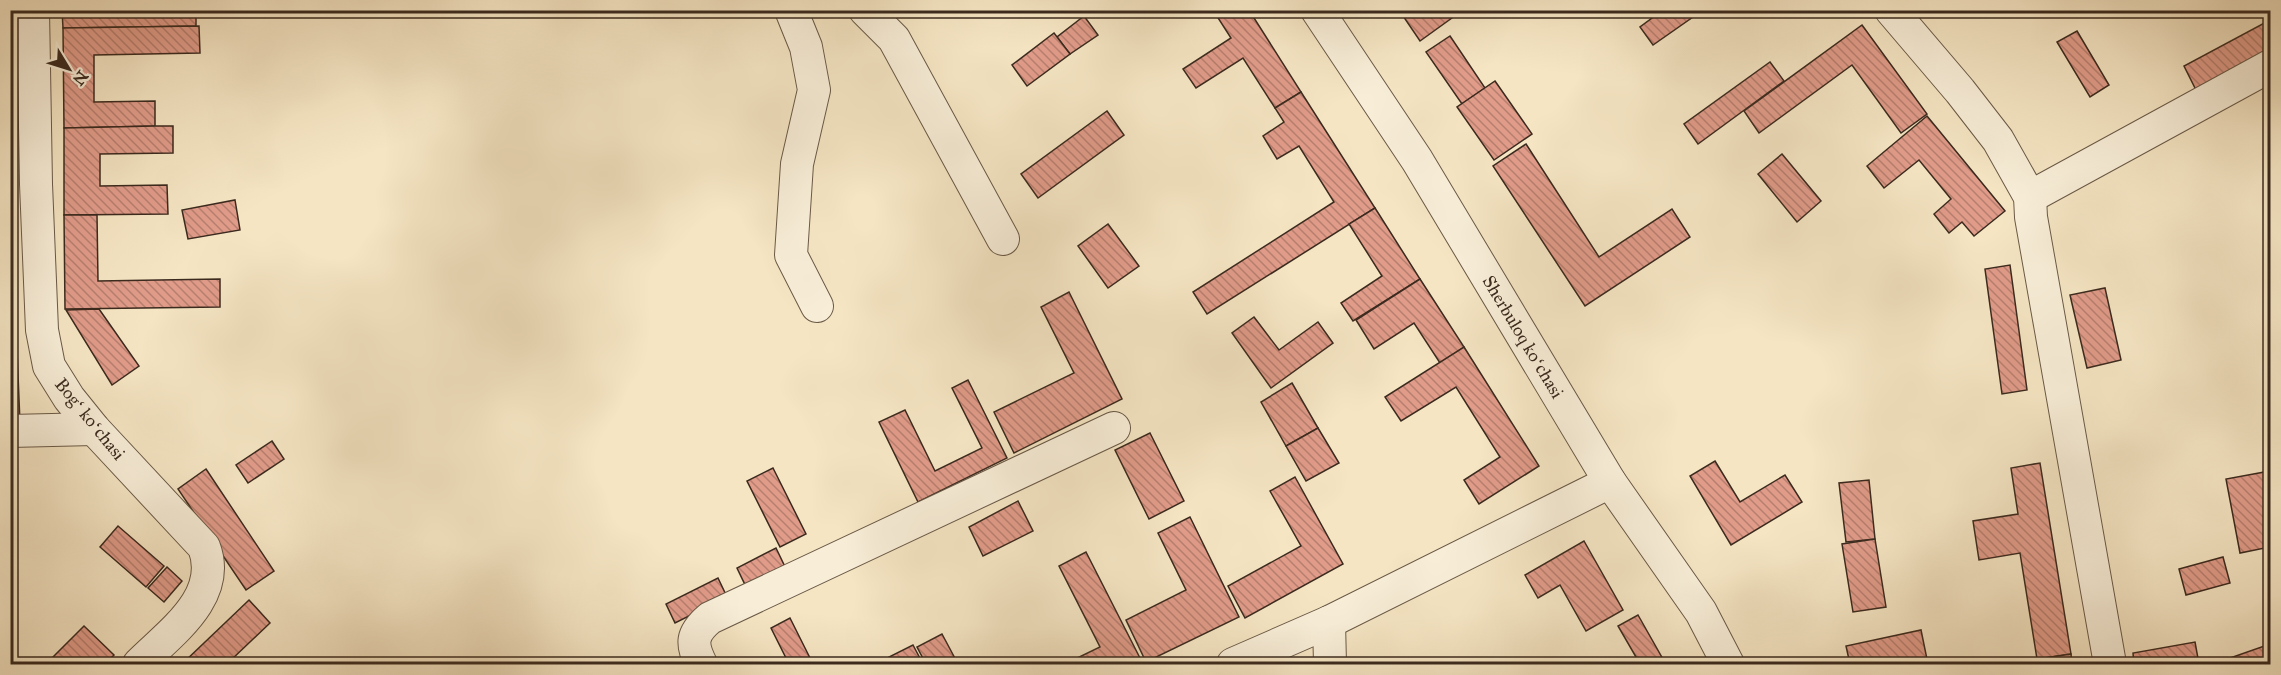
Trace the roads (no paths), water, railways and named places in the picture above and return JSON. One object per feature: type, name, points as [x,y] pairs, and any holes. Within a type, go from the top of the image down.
[{"type":"street","name":"Bogʻ koʻchasi","points":[[33,10],[36,184],[42,330],[49,366],[69,398],[93,429],[204,547],[210,561],[209,575],[202,598],[139,664]]},
{"type":"street","points":[[791,10],[806,47],[814,90],[797,164],[790,255],[817,306]]},
{"type":"street","points":[[865,10],[894,39],[1003,239]]},
{"type":"street","name":"Sherbuloq koʻchasi","points":[[1317,10],[1417,160],[1610,482],[1701,612],[1728,664]]},
{"type":"street","points":[[1891,10],[1998,140],[2030,197],[2031,217],[2110,664]]},
{"type":"street","points":[[2030,197],[2271,66]]},
{"type":"street","points":[[701,664],[694,649],[695,638],[700,627],[710,618],[1114,428]]},
{"type":"street","points":[[10,431],[93,429]]},
{"type":"street","points":[[1233,664],[1329,622],[1610,482]]},
{"type":"street","points":[[1329,622],[1330,664]]}]
